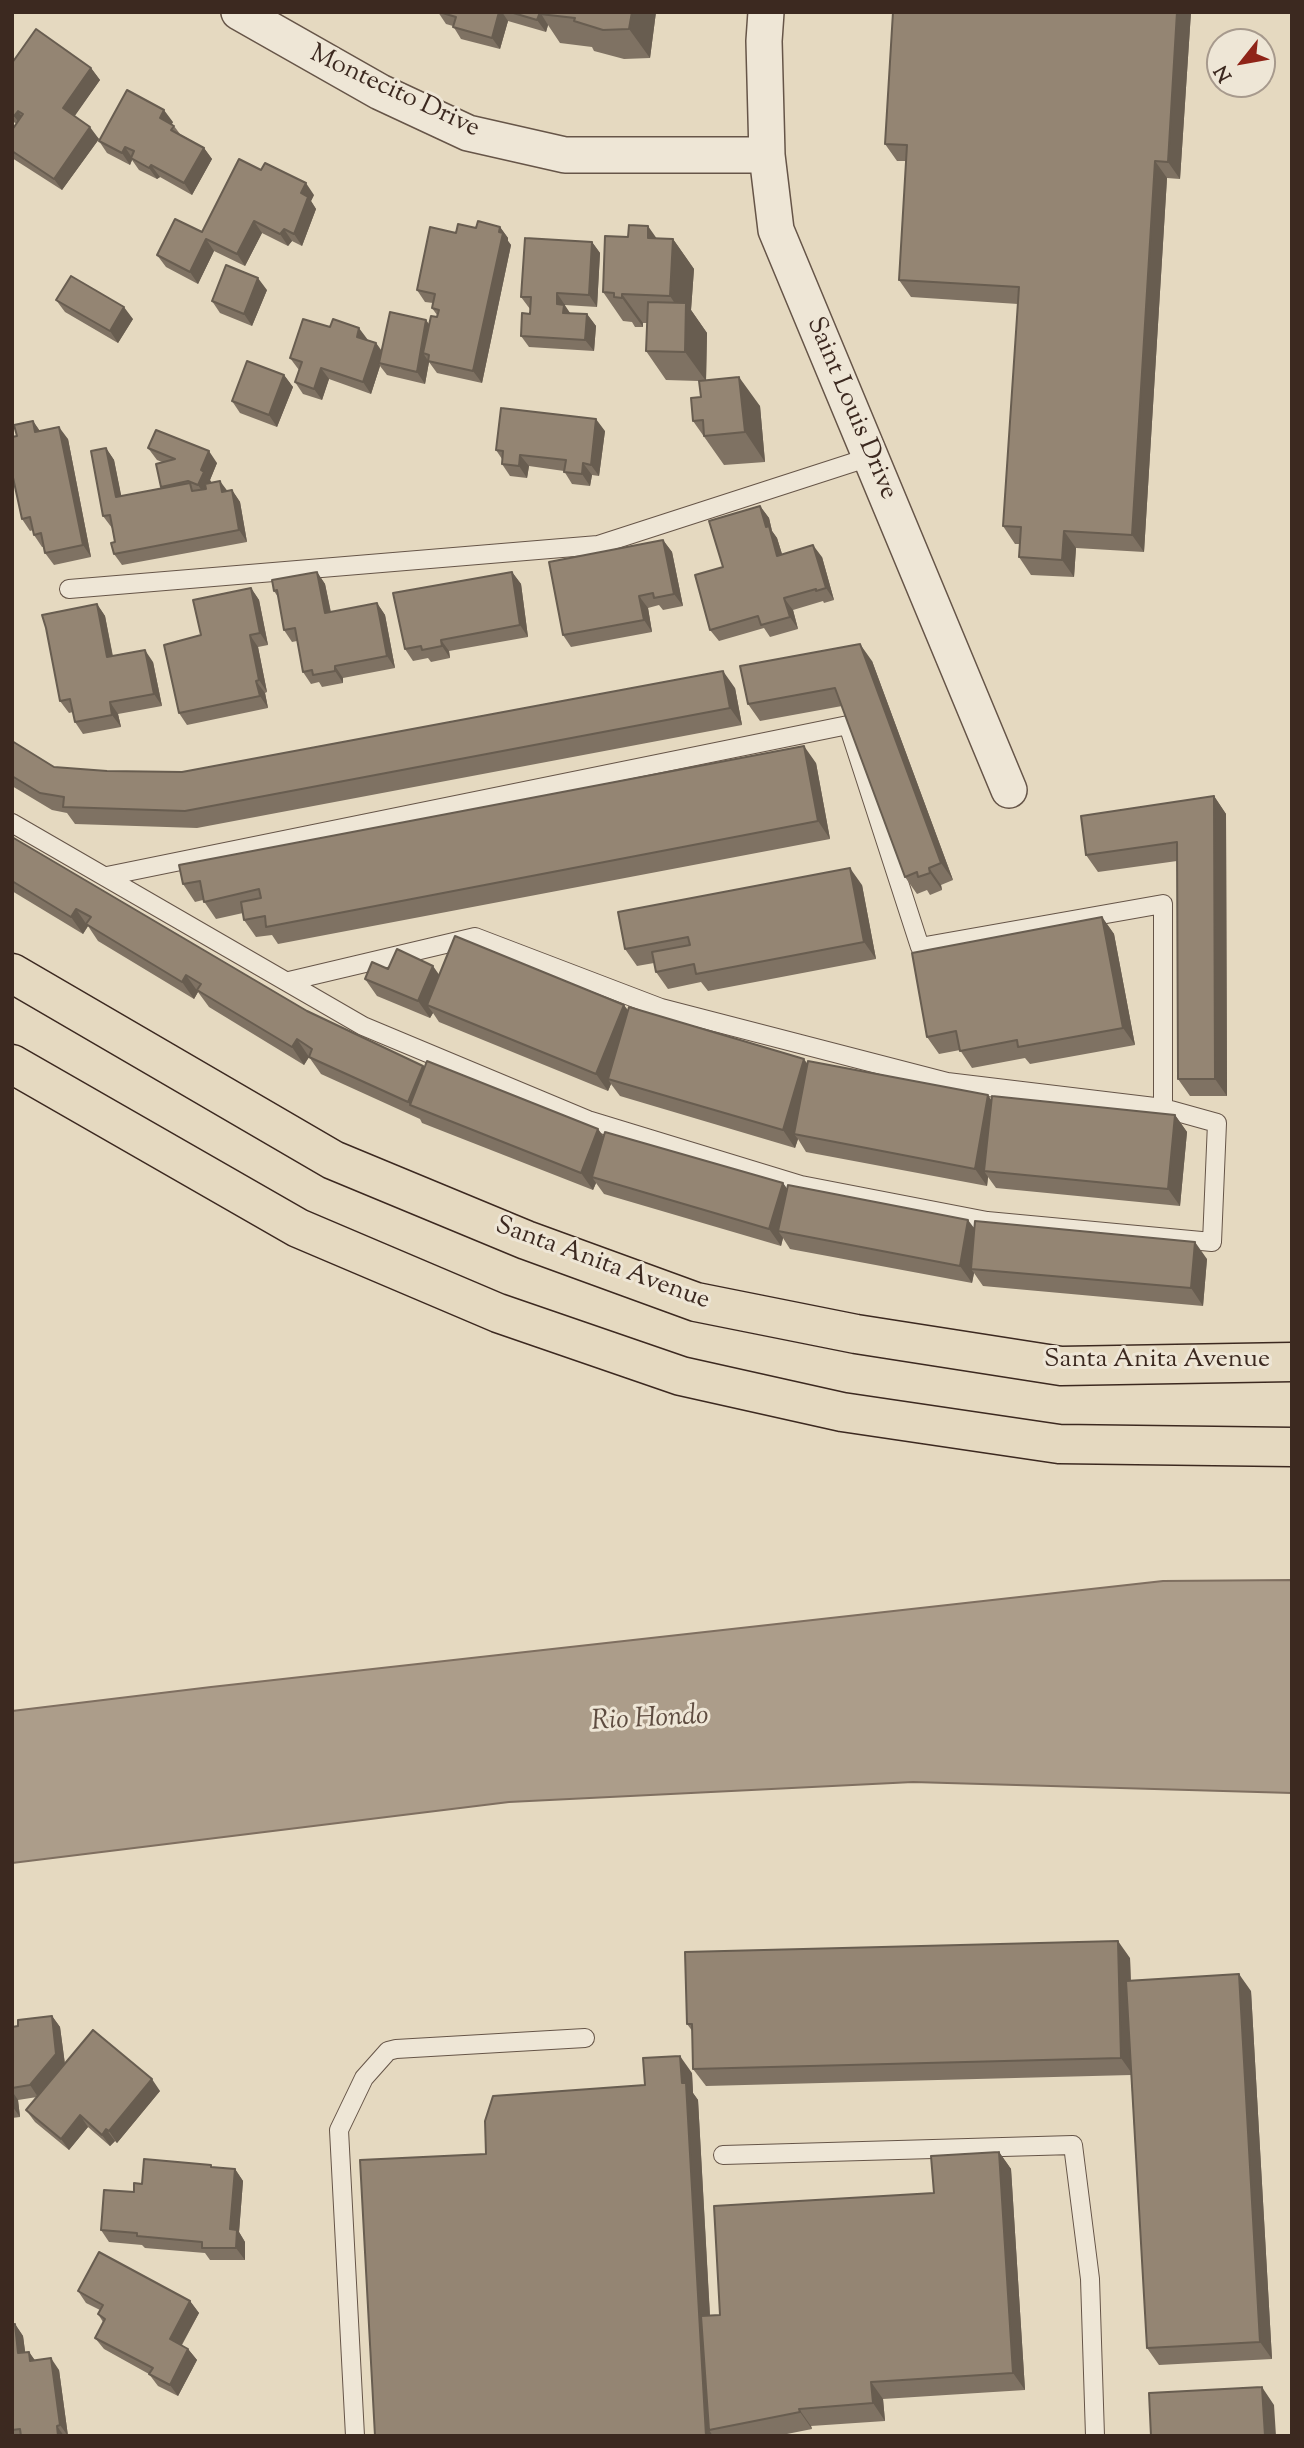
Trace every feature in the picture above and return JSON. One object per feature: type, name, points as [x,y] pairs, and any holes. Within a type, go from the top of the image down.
[{"type":"main road","name":"Santa Anita Avenue","points":[[12,973],[333,1160],[526,1240],[696,1302],[856,1334],[1061,1366],[1292,1362]]},
{"type":"main road","points":[[12,1064],[298,1228],[498,1313],[681,1376],[842,1412],[1059,1444],[1292,1447]]},
{"type":"street","name":"Montecito Drive","points":[[239,12],[380,92],[468,133],[565,155],[766,155]]},
{"type":"street","name":"Saint Louis Drive","points":[[766,12],[766,155],[776,230],[1009,790]]},
{"type":"lane","points":[[69,589],[598,545],[870,457]]},
{"type":"lane","points":[[107,876],[848,725],[920,947],[1163,904],[1163,1108]]},
{"type":"lane","points":[[12,823],[363,1026],[588,1120],[801,1185],[986,1221],[1212,1242],[1217,1123],[1163,1108],[947,1082],[661,1008],[475,937],[289,981]]},
{"type":"lane","points":[[355,2436],[339,2130],[364,2078],[388,2051],[396,2049],[586,2038]]},
{"type":"lane","points":[[723,2155],[1073,2145],[1090,2279],[1095,2436]]},
{"type":"water","name":"Rio Hondo","points":[[1292,1580],[1292,1793],[913,1782],[509,1802],[12,1863],[12,1711],[1163,1581]]},
{"type":"building","points":[[439,12],[499,12],[492,38],[453,27],[456,17]]},
{"type":"building","points":[[510,12],[540,12],[537,20]]},
{"type":"building","points":[[540,12],[632,12],[629,29],[603,30],[574,21],[575,18]]},
{"type":"building","points":[[893,12],[1177,12],[1168,162],[1155,161],[1132,535],[1064,531],[1062,560],[1019,557],[1021,527],[1003,526],[1019,287],[899,280],[907,145],[885,144]]},
{"type":"building","points":[[36,29],[91,68],[63,108],[90,127],[54,179],[12,151],[12,130],[23,114],[18,111],[12,115],[12,63]]},
{"type":"building","points":[[127,90],[164,110],[160,118],[174,126],[171,130],[204,148],[184,183],[151,165],[149,168],[131,158],[134,151],[125,147],[122,153],[99,141]]},
{"type":"building","points":[[239,159],[261,170],[265,163],[306,183],[301,193],[308,197],[294,234],[284,229],[280,234],[254,221],[237,254],[206,239],[190,272],[157,255],[175,219],[202,232]]},
{"type":"building","points":[[478,221],[500,227],[499,232],[503,233],[473,371],[428,361],[429,355],[423,353],[431,316],[437,317],[439,310],[432,308],[435,294],[417,290],[430,227],[456,233],[458,224],[476,228]]},
{"type":"building","points":[[629,225],[648,226],[648,238],[673,239],[670,296],[622,294],[622,298],[614,297],[614,293],[603,292],[605,236],[628,237]]},
{"type":"building","points":[[525,238],[592,242],[589,295],[557,293],[557,304],[564,305],[563,313],[587,314],[585,340],[521,336],[522,313],[530,314],[531,297],[521,297]]},
{"type":"building","points":[[226,265],[258,278],[244,314],[212,301]]},
{"type":"building","points":[[71,276],[124,307],[110,331],[56,300]]},
{"type":"building","points":[[648,302],[686,303],[685,352],[646,351]]},
{"type":"building","points":[[390,312],[426,320],[417,372],[379,363]]},
{"type":"building","points":[[303,319],[330,327],[333,319],[359,328],[357,337],[376,343],[363,382],[321,368],[314,389],[295,382],[302,362],[290,358]]},
{"type":"building","points":[[247,361],[284,375],[269,415],[232,401]]},
{"type":"building","points":[[739,377],[745,432],[704,436],[703,420],[693,421],[691,398],[701,397],[699,381]]},
{"type":"building","points":[[501,408],[596,419],[591,465],[583,463],[582,474],[564,472],[566,460],[520,455],[519,466],[502,464],[503,451],[496,450]]},
{"type":"building","points":[[33,421],[35,432],[59,427],[83,545],[45,553],[41,533],[34,535],[30,517],[22,519],[12,473],[12,437],[17,436],[14,425]]},
{"type":"building","points":[[156,430],[209,451],[198,485],[188,481],[161,487],[156,464],[175,459],[148,448]]},
{"type":"building","points":[[106,448],[116,497],[190,483],[192,491],[206,489],[205,484],[220,481],[222,492],[232,490],[239,530],[114,554],[111,543],[115,542],[110,515],[103,516],[91,451]]},
{"type":"building","points":[[760,506],[777,556],[813,545],[826,588],[784,598],[790,617],[761,625],[758,616],[710,630],[695,575],[723,567],[709,521]]},
{"type":"building","points":[[663,540],[674,594],[654,598],[653,593],[639,596],[644,620],[563,635],[549,562]]},
{"type":"building","points":[[317,572],[325,613],[377,603],[387,656],[335,666],[335,671],[313,675],[312,670],[303,672],[295,628],[284,630],[277,590],[274,591],[272,580]]},
{"type":"building","points":[[512,572],[520,625],[441,640],[442,646],[422,650],[421,646],[405,649],[393,593]]},
{"type":"building","points":[[251,588],[260,633],[250,635],[260,696],[179,713],[164,645],[201,635],[193,600]]},
{"type":"building","points":[[97,604],[107,657],[145,650],[154,694],[110,702],[112,715],[75,722],[70,699],[60,701],[42,615]]},
{"type":"building","points":[[860,644],[941,863],[929,868],[930,873],[918,877],[917,872],[905,877],[835,688],[748,704],[740,666]]},
{"type":"building","points":[[723,671],[730,708],[185,811],[63,807],[64,797],[40,793],[12,776],[12,741],[54,767],[182,772]]},
{"type":"building","points":[[804,746],[818,821],[266,927],[265,916],[244,920],[241,902],[261,898],[259,889],[204,902],[200,881],[183,884],[179,865]]},
{"type":"building","points":[[1214,796],[1215,1079],[1178,1079],[1177,842],[1086,855],[1081,816]]},
{"type":"building","points":[[12,837],[307,1011],[423,1066],[408,1102],[309,1057],[312,1049],[297,1039],[292,1047],[197,990],[201,984],[186,975],[182,982],[86,924],[91,917],[76,909],[71,917],[12,881]]},
{"type":"building","points":[[850,868],[864,942],[696,974],[694,964],[656,972],[652,952],[690,945],[688,937],[625,949],[618,912]]},
{"type":"building","points":[[1102,917],[1123,1028],[1018,1047],[1017,1040],[960,1051],[956,1031],[927,1037],[912,953]]},
{"type":"building","points":[[455,936],[624,1005],[596,1074],[427,1005]]},
{"type":"building","points":[[397,949],[433,966],[418,1001],[365,979],[372,962],[388,969]]},
{"type":"building","points":[[629,1007],[804,1059],[783,1130],[608,1079]]},
{"type":"building","points":[[427,1061],[598,1129],[581,1173],[410,1105]]},
{"type":"building","points":[[808,1061],[988,1095],[975,1169],[794,1134]]},
{"type":"building","points":[[992,1096],[1175,1115],[1168,1189],[984,1171]]},
{"type":"building","points":[[605,1132],[783,1183],[769,1229],[592,1177]]},
{"type":"building","points":[[788,1185],[968,1220],[960,1266],[778,1231]]},
{"type":"building","points":[[975,1221],[1195,1242],[1191,1288],[971,1269]]},
{"type":"building","points":[[1118,1941],[1121,2058],[693,2069],[692,2024],[687,2024],[685,1952]]},
{"type":"building","points":[[1239,1974],[1260,2342],[1147,2348],[1126,1981]]},
{"type":"building","points":[[52,2016],[56,2054],[30,2085],[12,2088],[12,2027],[18,2026],[18,2020]]},
{"type":"building","points":[[93,2030],[152,2079],[109,2131],[106,2129],[102,2135],[80,2115],[61,2139],[26,2110]]},
{"type":"building","points":[[680,2056],[682,2083],[686,2083],[706,2436],[375,2436],[360,2160],[486,2154],[485,2121],[493,2096],[645,2085],[643,2058]]},
{"type":"building","points":[[999,2152],[1013,2373],[871,2382],[873,2403],[799,2409],[800,2412],[709,2430],[701,2316],[720,2315],[714,2206],[934,2193],[931,2156]]},
{"type":"building","points":[[144,2159],[235,2169],[230,2229],[237,2230],[236,2248],[202,2248],[202,2242],[101,2230],[104,2190],[134,2192],[134,2183],[142,2184]]},
{"type":"building","points":[[99,2252],[190,2301],[170,2339],[188,2349],[170,2385],[149,2374],[153,2368],[95,2338],[105,2319],[98,2314],[103,2305],[78,2291]]},
{"type":"building","points":[[15,2324],[18,2353],[29,2352],[30,2361],[51,2358],[60,2425],[57,2426],[58,2436],[21,2436],[20,2429],[12,2430],[12,2325]]},
{"type":"building","points":[[1262,2387],[1265,2436],[1151,2436],[1149,2393]]}]
